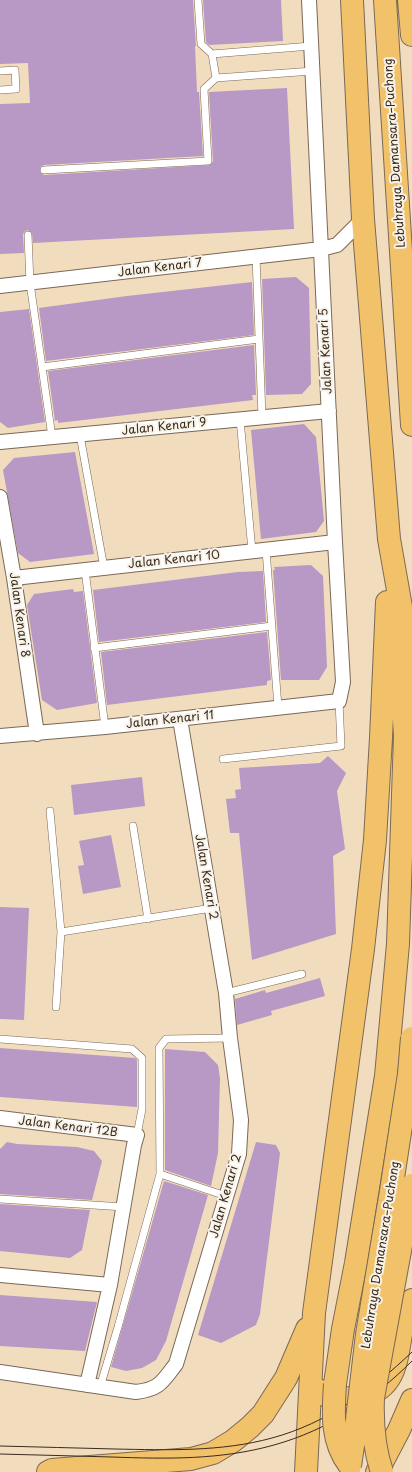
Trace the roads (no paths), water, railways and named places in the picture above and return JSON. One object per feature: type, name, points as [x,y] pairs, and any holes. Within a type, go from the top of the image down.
[{"type":"highway","points":[[351,1469],[342,1457],[336,1437],[334,1403],[342,1329],[356,1263],[386,1076],[398,952],[405,735],[402,690],[401,606],[389,539],[363,219],[352,0]]},
{"type":"highway","name":"Lebuhraya Damansara–Puchong","points":[[385,0],[412,425]]},
{"type":"highway","points":[[409,0],[412,35]]},
{"type":"highway","points":[[306,1472],[309,1376],[314,1313],[362,957],[375,840],[381,738],[389,539]]},
{"type":"highway","points":[[405,735],[412,704]]},
{"type":"highway","name":"Lebuhraya Damansara–Puchong","points":[[351,1469],[367,1334],[409,1074],[412,1038]]},
{"type":"highway","name":"Lebuhraya Damansara–Puchong","points":[[382,1472],[378,1459],[372,1418],[373,1398],[412,1184]]},
{"type":"highway","points":[[309,1376],[316,1388],[330,1398],[341,1399],[366,1396],[379,1389],[389,1380],[394,1368],[405,1312],[412,1300]]},
{"type":"highway","points":[[48,1472],[52,1470],[191,1460],[213,1453],[233,1441],[263,1414],[286,1378],[314,1313]]},
{"type":"highway","points":[[377,1472],[399,1430],[412,1400]]},
{"type":"highway","points":[[306,1447],[315,1472]]},
{"type":"street","name":"Jalan Kenari 5","points":[[309,0],[328,411],[343,682],[339,701]]},
{"type":"street","name":"Jalan Kenari 7","points":[[0,286],[321,249],[337,245],[363,219]]},
{"type":"street","points":[[0,296],[23,284]]},
{"type":"street","name":"Jalan Kenari 9","points":[[0,442],[328,411]]},
{"type":"street","name":"Jalan Kenari 8","points":[[0,497],[14,578],[37,734]]},
{"type":"street","name":"Jalan Kenari 10","points":[[14,578],[335,542]]},
{"type":"street","name":"Jalan Kenari 11","points":[[0,736],[105,727],[339,701]]},
{"type":"street","name":"Jalan Kenari 2","points":[[0,1372],[136,1392],[150,1390],[160,1384],[176,1364],[239,1154],[241,1120],[230,1038],[226,993],[180,719]]},
{"type":"street","name":"Jalan Kenari 12B","points":[[0,1118],[137,1135]]},
{"type":"street","points":[[94,1386],[110,1285],[137,1135]]},
{"type":"street","points":[[0,1275],[110,1285]]},
{"type":"lane","points":[[198,0],[201,44],[212,54],[216,78]]},
{"type":"lane","points":[[212,54],[311,46]]},
{"type":"lane","points":[[0,71],[15,70],[16,89],[0,90]]},
{"type":"lane","points":[[44,170],[208,161],[204,89],[216,78],[313,71]]},
{"type":"lane","points":[[28,235],[23,284],[42,367],[52,437]]},
{"type":"lane","points":[[256,256],[262,417]]},
{"type":"lane","points":[[42,367],[258,339]]},
{"type":"lane","points":[[240,419],[252,551]]},
{"type":"lane","points":[[80,435],[104,568]]},
{"type":"lane","points":[[266,550],[278,707]]},
{"type":"lane","points":[[85,570],[105,727]]},
{"type":"lane","points":[[94,648],[272,626]]},
{"type":"lane","points":[[223,759],[341,746],[339,701]]},
{"type":"lane","points":[[50,811],[61,932],[56,1007]]},
{"type":"lane","points":[[133,826],[148,919]]},
{"type":"lane","points":[[61,932],[212,908]]},
{"type":"lane","points":[[226,993],[302,974]]},
{"type":"lane","points":[[94,1386],[118,1327],[160,1174],[159,1048],[166,1039],[230,1038]]},
{"type":"lane","points":[[0,1039],[132,1049],[142,1058],[142,1109],[137,1135]]},
{"type":"lane","points":[[160,1174],[226,1196]]},
{"type":"lane","points":[[0,1198],[124,1207]]},
{"type":"tram line","points":[[0,1446],[174,1450],[214,1448],[253,1443],[292,1432],[330,1414],[381,1380],[412,1352]]},
{"type":"tram line","points":[[0,1454],[173,1458],[214,1456],[254,1450],[294,1439],[349,1412],[382,1388],[412,1361]]}]
